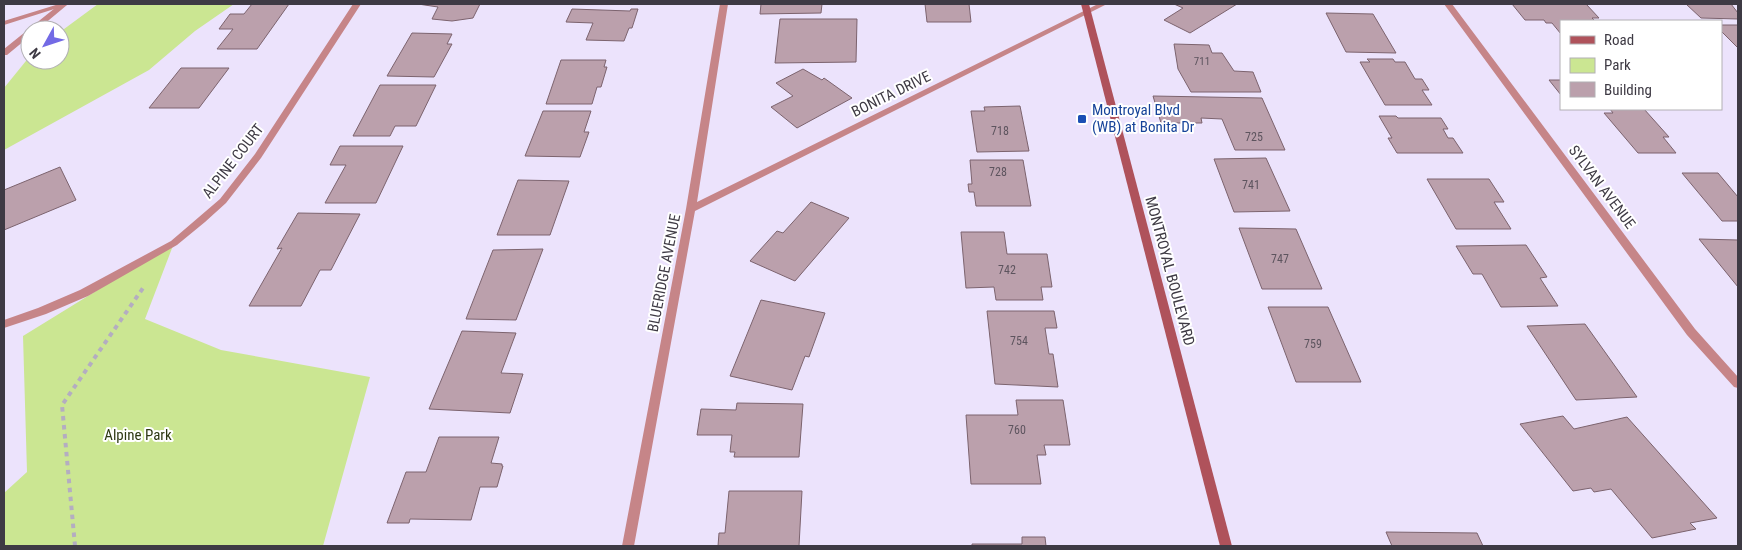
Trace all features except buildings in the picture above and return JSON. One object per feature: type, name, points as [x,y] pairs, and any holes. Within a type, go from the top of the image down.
[{"type":"street","points":[[4,23],[64,4]]},
{"type":"street","points":[[44,20],[64,4]]},
{"type":"street","name":"ALPINE COURT","points":[[4,324],[42,311],[84,293],[174,243],[202,220],[222,201],[258,156],[357,4]]},
{"type":"street","name":"BLUERIDGE AVENUE","points":[[628,546],[691,209],[724,4]]},
{"type":"street","name":"BONITA DRIVE","points":[[691,209],[1086,8],[1103,4]]},
{"type":"street","name":"SYLVAN AVENUE","points":[[1448,4],[1691,332],[1738,384]]},
{"type":"street","name":"MONTROYAL BOULEVARD","points":[[1086,8],[1226,546]]},
{"type":"street","points":[[4,53],[20,40]]},
{"type":"path","points":[[75,546],[62,405],[146,284]]},
{"type":"green space","points":[[98,4],[234,4],[195,31],[149,70],[4,150],[4,88],[20,68],[20,70],[70,70],[70,25]]},
{"type":"green space","name":"Alpine Park","points":[[174,243],[145,319],[221,350],[370,377],[323,546],[4,546],[4,493],[27,472],[23,336]]},
{"type":"place","name":"Montroyal Blvd (WB) at Bonita Dr","points":[[1082,119]]}]
